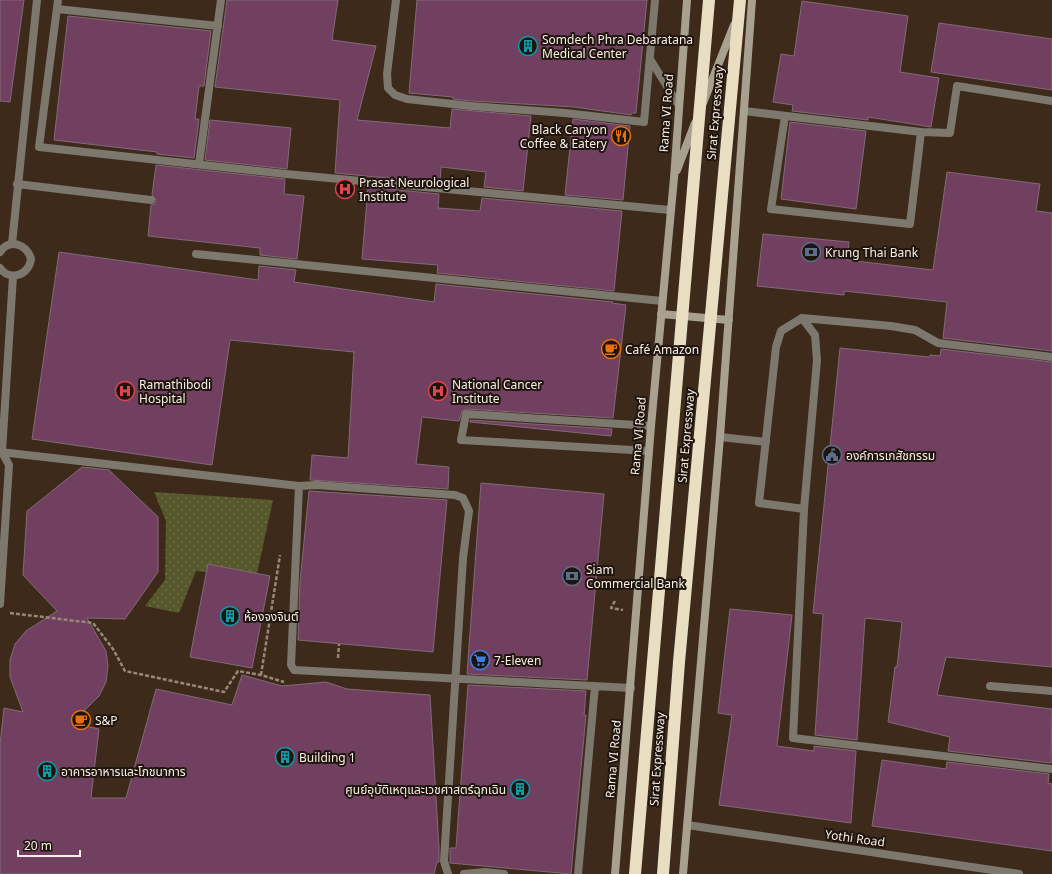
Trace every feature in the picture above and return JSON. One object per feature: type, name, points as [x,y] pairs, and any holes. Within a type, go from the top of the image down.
[{"type":"highway","name":"Sirat Expressway","points":[[635,874],[709,0]]},
{"type":"highway","name":"Sirat Expressway","points":[[663,874],[679,662],[740,0]]},
{"type":"main road","name":"Rama VI Road","points":[[615,874],[651,426],[674,178],[678,104],[687,0]]},
{"type":"main road","points":[[674,178],[744,0]]},
{"type":"main road","points":[[683,874],[720,437],[752,0]]},
{"type":"main road","points":[[661,314],[729,320]]},
{"type":"street","points":[[12,244],[37,0]]},
{"type":"street","points":[[199,164],[221,0]]},
{"type":"street","points":[[396,0],[387,74],[388,88],[395,95],[407,99],[644,122],[655,0]]},
{"type":"street","points":[[218,26],[58,4],[39,147],[670,210]]},
{"type":"street","points":[[650,59],[678,104]]},
{"type":"street","points":[[744,111],[921,132],[950,133],[957,86],[1052,101]]},
{"type":"street","points":[[785,116],[771,209],[910,224],[921,132]]},
{"type":"street","points":[[17,184],[151,200]]},
{"type":"street","points":[[0,252],[7,245],[12,244],[22,246],[29,254],[31,259],[27,270],[13,276],[3,272],[0,268]]},
{"type":"street","points":[[196,254],[662,301]]},
{"type":"street","points":[[0,604],[9,465],[1,452],[13,276]]},
{"type":"street","points":[[804,509],[759,503],[776,348],[781,331],[802,318],[891,326],[915,330],[938,343],[1052,357]]},
{"type":"street","points":[[802,318],[815,335],[817,360],[804,509],[793,738],[1052,770]]},
{"type":"street","points":[[649,451],[461,440],[466,414],[651,426]]},
{"type":"street","points":[[720,437],[766,442]]},
{"type":"street","points":[[1,452],[299,486],[316,485],[447,494],[463,498],[469,511],[463,558],[444,861],[448,874]]},
{"type":"street","points":[[299,486],[292,668],[294,670],[631,688]]},
{"type":"street","points":[[578,874],[595,686]]},
{"type":"street","points":[[990,686],[1052,691]]},
{"type":"street","name":"Yothi Road","points":[[687,825],[1019,874]]},
{"type":"street","points":[[464,874],[485,872],[504,874]]},
{"type":"path","points":[[261,675],[281,549]]},
{"type":"path","points":[[611,608],[615,600]]},
{"type":"path","points":[[8,613],[92,623],[113,649],[125,671],[224,692],[238,671],[261,675],[280,682],[287,682]]},
{"type":"shaded area","points":[[154,492],[273,500],[256,578],[196,571],[179,613],[145,606],[165,580],[166,521]]},
{"type":"building","points":[[0,0],[24,0],[10,102],[0,101]]},
{"type":"building","points":[[227,0],[338,0],[332,40],[376,46],[357,120],[450,128],[452,109],[531,116],[523,191],[484,187],[486,172],[441,167],[440,183],[335,173],[340,100],[215,87]]},
{"type":"building","name":"Somdech Phra Debaratana Medical Center","points":[[417,0],[647,0],[636,113],[632,113],[631,115],[574,107],[472,101],[453,99],[453,97],[409,93]]},
{"type":"building","points":[[802,1],[908,16],[900,72],[939,78],[931,127],[868,117],[868,120],[792,111],[793,105],[773,102],[781,54],[794,56]]},
{"type":"building","points":[[68,16],[211,31],[204,86],[199,86],[195,119],[199,119],[194,158],[157,154],[157,152],[54,140]]},
{"type":"building","points":[[939,23],[1052,39],[1052,90],[931,72]]},
{"type":"building","points":[[573,119],[630,126],[623,200],[565,195]]},
{"type":"building","points":[[210,120],[291,128],[287,169],[205,160]]},
{"type":"building","points":[[790,122],[866,131],[856,209],[781,199]]},
{"type":"building","points":[[156,165],[285,179],[284,194],[304,196],[297,259],[260,255],[260,248],[148,236],[151,205],[155,204],[156,200],[152,195]]},
{"type":"building","points":[[947,172],[1040,184],[1036,211],[1052,213],[1052,351],[943,338],[947,302],[844,291],[844,295],[757,286],[763,234],[849,242],[847,260],[933,270]]},
{"type":"building","points":[[368,187],[439,194],[438,208],[480,211],[482,198],[622,211],[614,291],[437,273],[438,265],[362,259]]},
{"type":"building","points":[[59,252],[258,280],[259,266],[296,270],[294,282],[434,302],[436,284],[613,302],[612,303],[626,305],[613,418],[466,409],[462,411],[459,421],[422,417],[416,464],[449,467],[448,489],[310,480],[312,455],[348,458],[354,352],[230,340],[212,465],[32,439]]},
{"type":"building","points":[[840,348],[929,357],[930,355],[940,356],[941,349],[1052,362],[1052,667],[946,657],[937,695],[1052,709],[1051,763],[948,751],[950,737],[888,722],[895,667],[897,667],[902,622],[865,618],[857,740],[815,735],[823,614],[813,613]]},
{"type":"building","points":[[470,420],[612,429],[611,436],[470,422]]},
{"type":"building","points":[[82,467],[109,470],[158,517],[158,572],[125,619],[87,618],[106,651],[108,666],[106,682],[99,696],[72,723],[99,729],[91,798],[126,798],[156,689],[232,705],[242,675],[282,686],[326,682],[347,689],[430,695],[439,848],[439,862],[437,862],[434,874],[0,874],[0,744],[4,708],[23,712],[10,677],[10,660],[15,644],[26,631],[57,611],[23,575],[27,511]]},
{"type":"building","points":[[481,483],[604,494],[587,680],[467,674]]},
{"type":"building","points":[[309,491],[447,500],[433,652],[298,640],[300,582]]},
{"type":"building","name":"ห้องจงจินต์","points":[[208,564],[270,576],[252,668],[190,657]]},
{"type":"building","points":[[730,609],[792,615],[777,746],[814,751],[814,746],[856,751],[851,823],[719,805],[732,715],[718,713]]},
{"type":"building","name":"ศูนย์อุบัติเหตุและเวชศาสตร์ฉุกเฉิน","points":[[468,685],[586,691],[584,715],[586,715],[571,874],[450,863],[450,848],[456,848]]},
{"type":"building","points":[[882,760],[946,769],[947,762],[1049,774],[1048,783],[1052,784],[1052,851],[872,826]]},
{"type":"place","name":"Somdech Phra Debaratana Medical Center","points":[[528,46]]},
{"type":"place","name":"Black Canyon Coffee & Eatery","points":[[621,136]]},
{"type":"place","name":"Prasat Neurological Institute","points":[[345,189]]},
{"type":"place","name":"Krung Thai Bank","points":[[811,252]]},
{"type":"place","name":"Café Amazon","points":[[611,349]]},
{"type":"place","name":"Ramathibodi Hospital","points":[[125,391]]},
{"type":"place","name":"National Cancer Institute","points":[[438,391]]},
{"type":"place","name":"องค์การเภสัชกรรม","points":[[832,455]]},
{"type":"place","name":"Siam Commercial Bank","points":[[572,576]]},
{"type":"place","name":"ห้องจงจินต์","points":[[230,616]]},
{"type":"place","name":"7-Eleven","points":[[480,660]]},
{"type":"place","name":"S&P","points":[[81,720]]},
{"type":"place","name":"Building 1","points":[[285,757]]},
{"type":"place","name":"อาคารอาหารและโภชนาการ","points":[[47,771]]},
{"type":"place","name":"ศูนย์อุบัติเหตุและเวชศาสตร์ฉุกเฉิน","points":[[520,789]]}]
